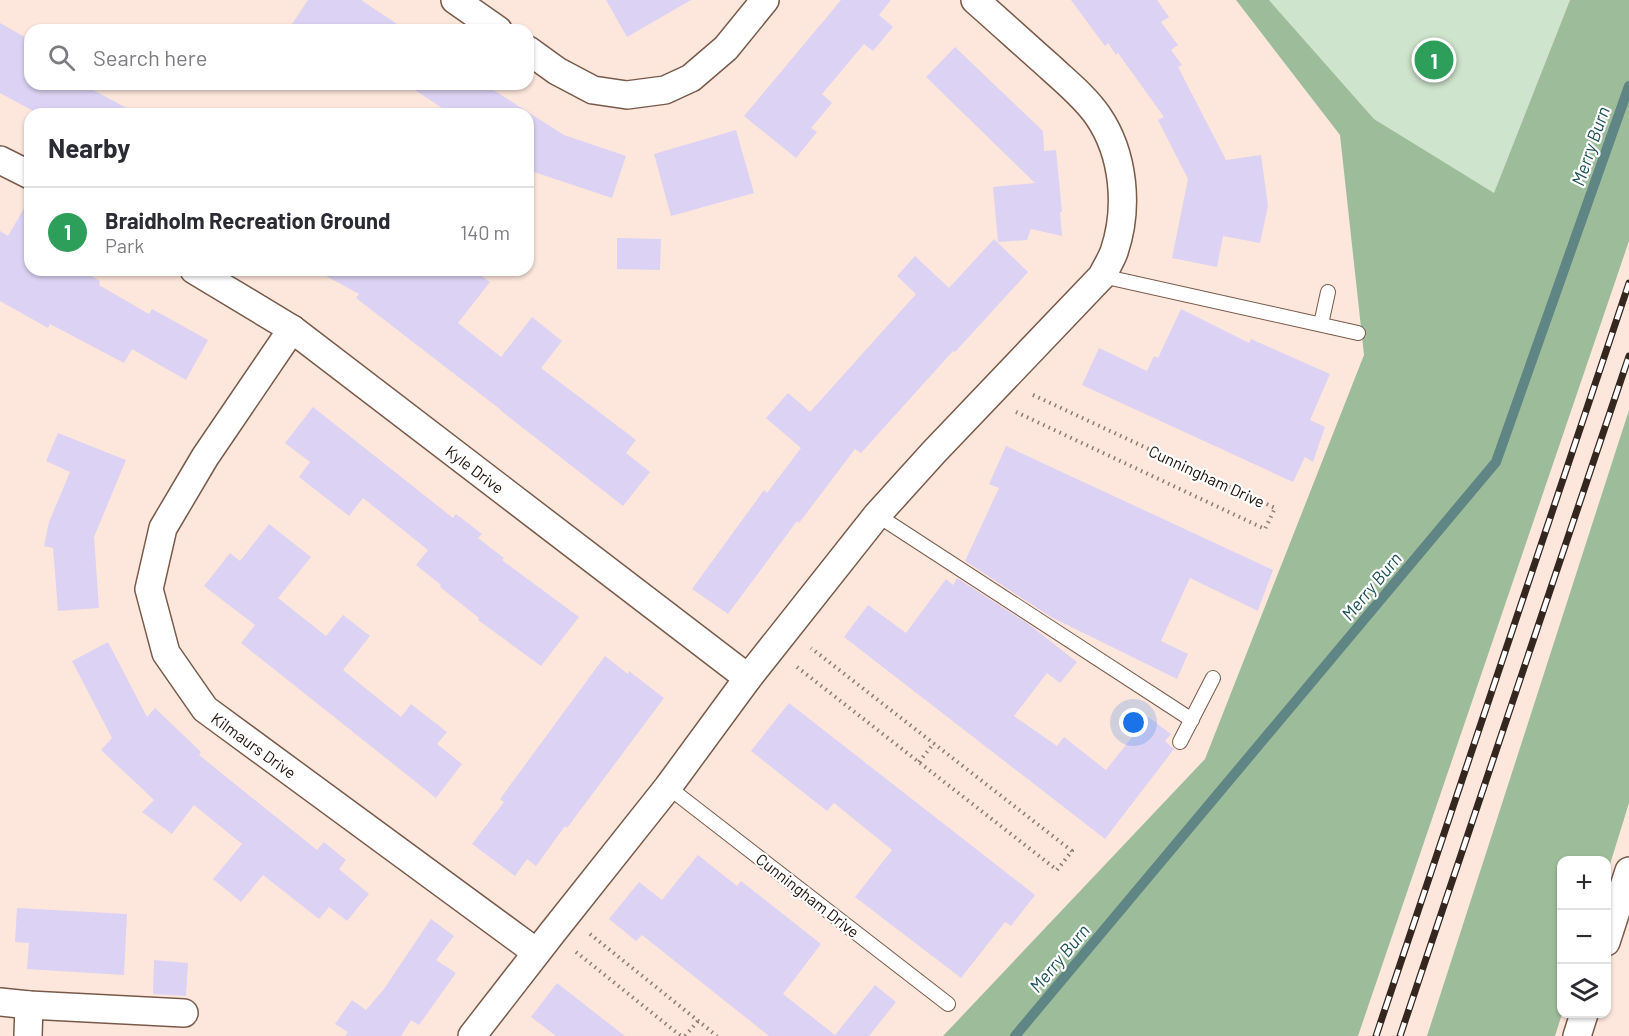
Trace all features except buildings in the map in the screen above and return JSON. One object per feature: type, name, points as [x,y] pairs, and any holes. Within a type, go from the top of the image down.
[{"type":"street","points":[[455,0],[489,24]]},
{"type":"street","points":[[534,55],[557,71],[593,90],[627,95],[665,90],[691,78],[726,48],[765,0]]},
{"type":"street","points":[[472,1036],[668,787],[748,678],[877,515],[993,389],[1102,276],[1114,252],[1121,225],[1123,196],[1119,164],[1110,137],[1098,115],[1078,93],[975,0]]},
{"type":"street","points":[[0,160],[24,172]]},
{"type":"street","name":"Kyle Drive","points":[[204,276],[292,329],[748,678]]},
{"type":"street","name":"Kilmaurs Drive","points":[[292,329],[205,457],[163,528],[149,589],[166,653],[205,709],[551,933]]},
{"type":"street","points":[[1611,927],[1629,871]]},
{"type":"street","points":[[0,1002],[184,1013]]},
{"type":"street","points":[[28,1036],[29,1005]]},
{"type":"street","points":[[1577,1036],[1583,1018]]},
{"type":"lane","points":[[1102,276],[1358,333]]},
{"type":"lane","points":[[1321,324],[1328,292]]},
{"type":"lane","points":[[877,515],[1192,720]]},
{"type":"lane","points":[[1180,742],[1213,678]]},
{"type":"lane","name":"Cunningham Drive","points":[[668,787],[948,1004]]},
{"type":"path","name":"Cunningham Drive","points":[[993,389],[1275,508],[1266,529],[993,389]]},
{"type":"path","points":[[780,639],[934,743],[1072,851],[1065,861],[1057,870],[919,762],[780,639]]},
{"type":"path","points":[[919,762],[934,743]]},
{"type":"path","points":[[551,933],[698,1021],[717,1036]]},
{"type":"path","points":[[551,933],[683,1036],[698,1021]]},
{"type":"green space","points":[[1236,0],[1269,0],[1374,119],[1494,193],[1570,0],[1629,0],[1629,241],[1358,1036],[943,1036],[1205,759],[1364,355],[1340,135]]},
{"type":"green space","points":[[1269,0],[1570,0],[1494,194],[1374,119]]},
{"type":"green space","points":[[1629,410],[1629,803],[1611,861],[1611,856],[1557,856],[1557,1018],[1561,1018],[1555,1036],[1427,1036]]},
{"type":"waterway","name":"Merry Burn","points":[[1015,1036],[1496,462],[1629,86]]},
{"type":"railway","points":[[1376,1036],[1629,283]]},
{"type":"railway","points":[[1400,1036],[1629,356]]},
{"type":"place","name":"Braidholm Recreation Ground","points":[[1434,60]]}]
